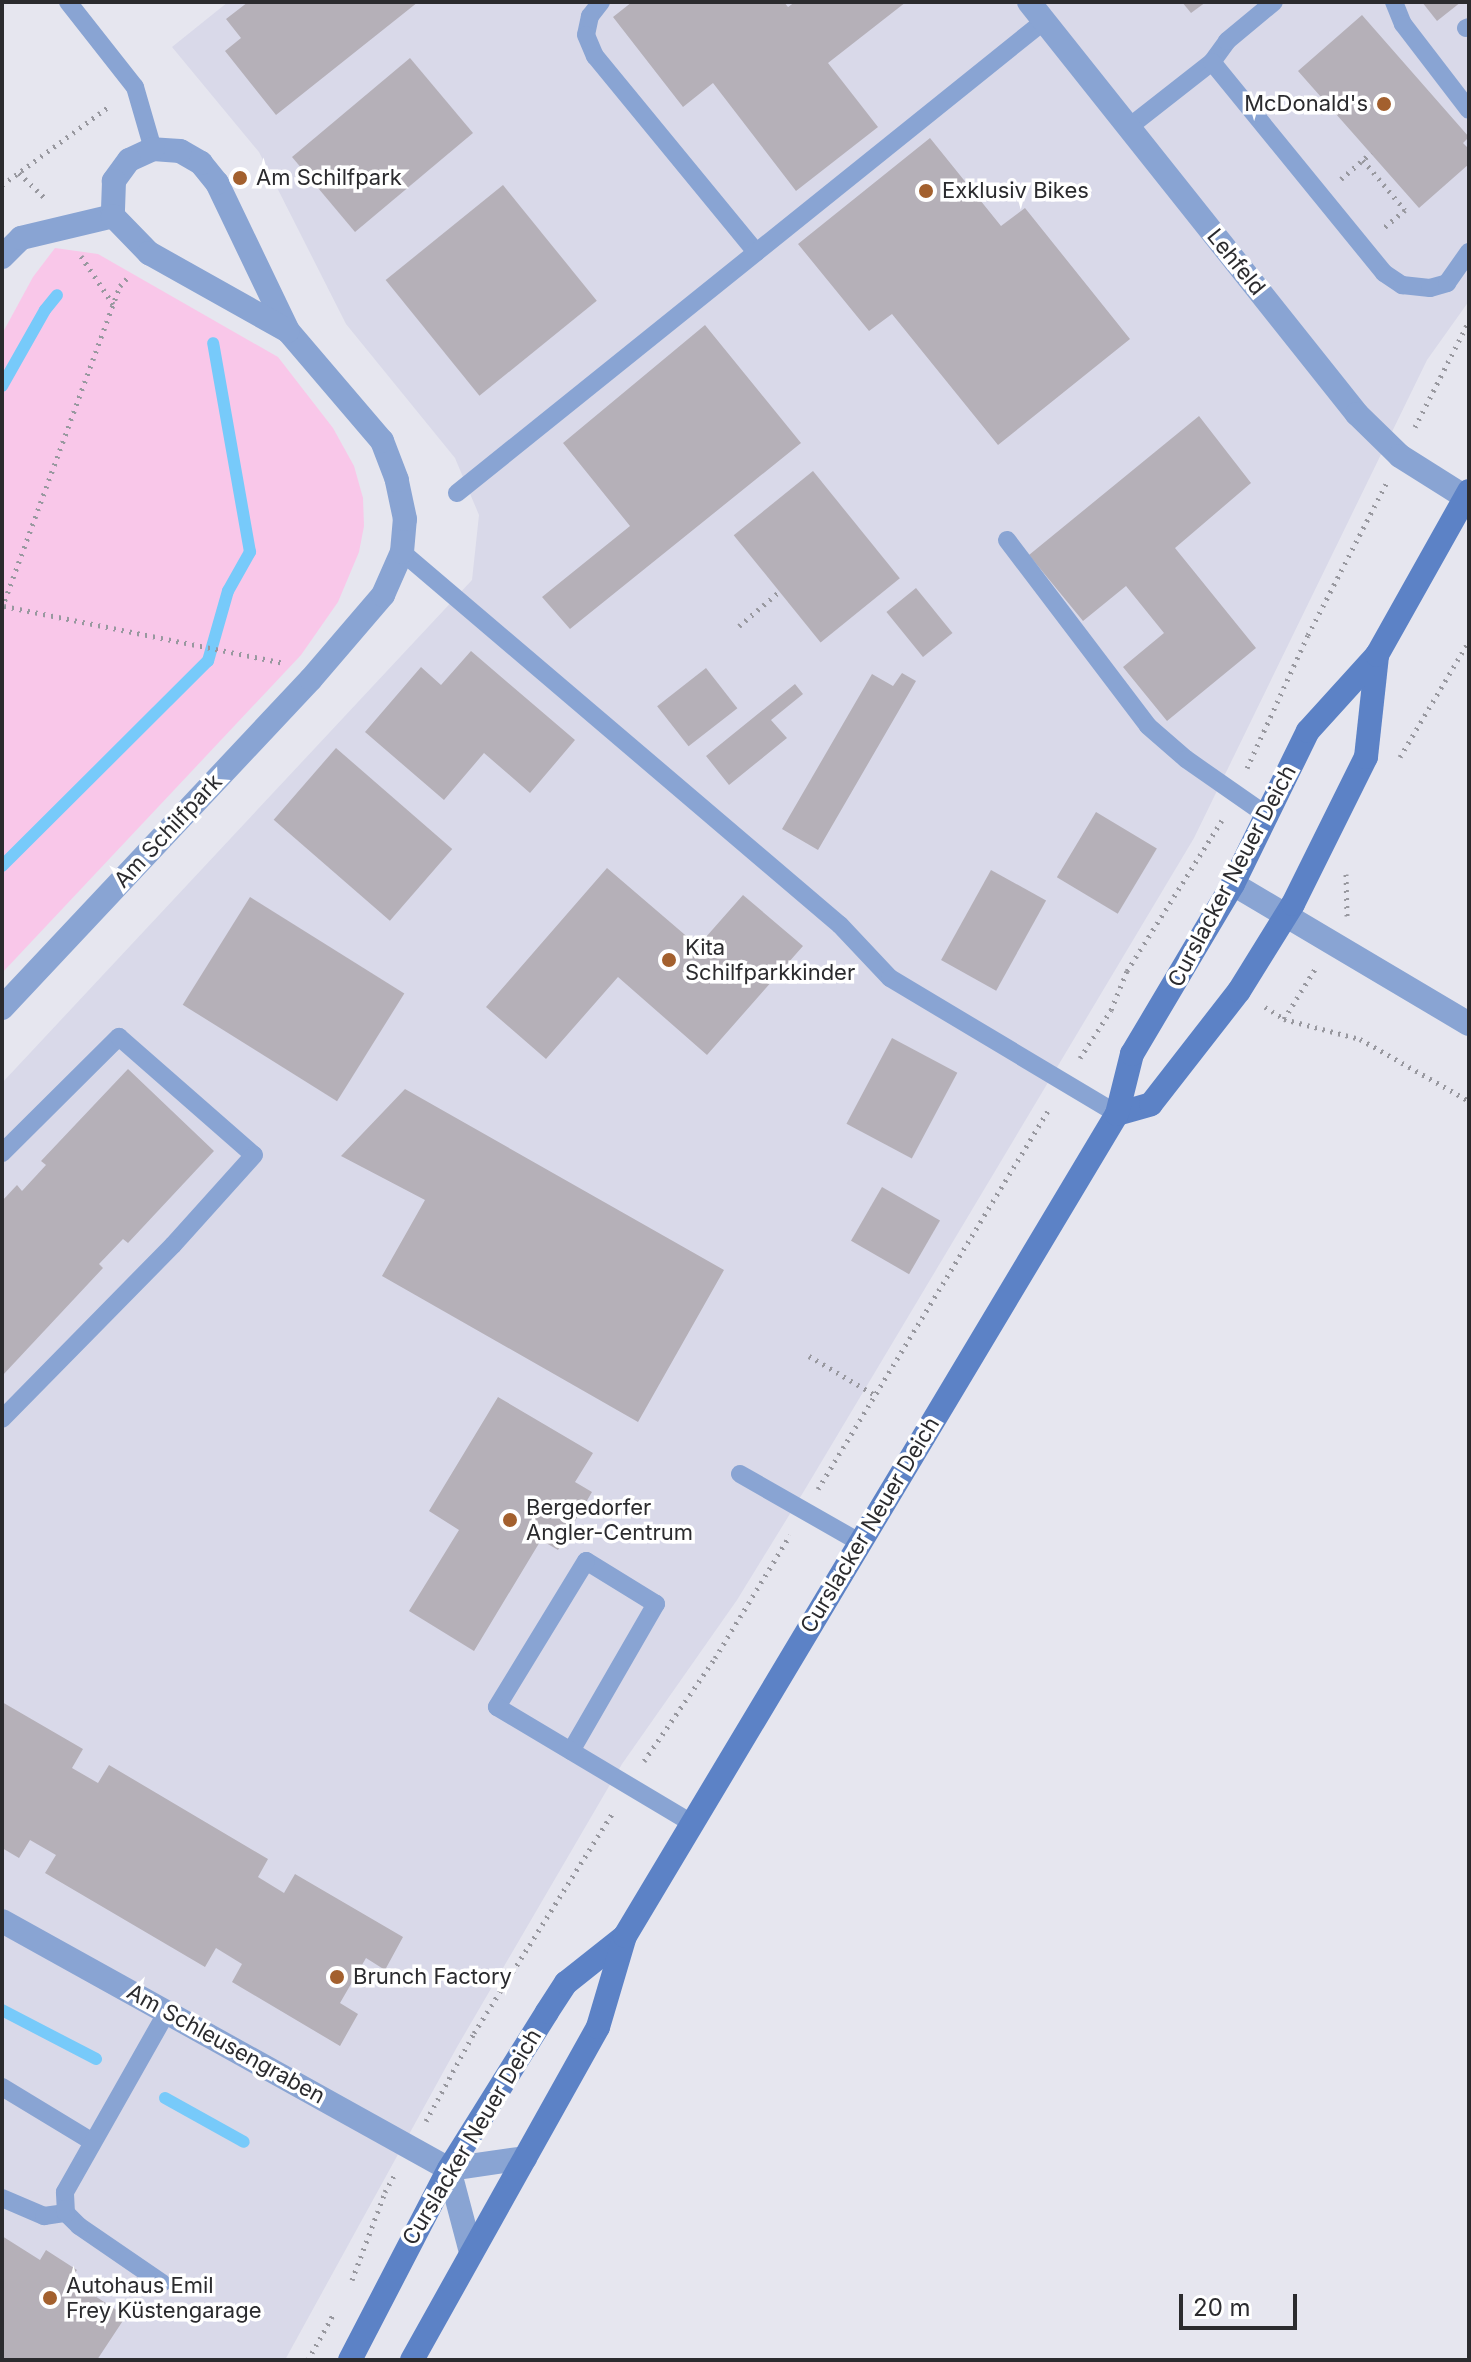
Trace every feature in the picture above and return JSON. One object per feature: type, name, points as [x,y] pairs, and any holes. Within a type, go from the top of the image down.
[{"type":"main road","name":"Curslacker Neuer Deich","points":[[412,2360],[598,2027],[625,1936],[1117,1114],[1132,1054],[1233,884],[1269,817],[1308,731],[1377,655],[1467,494]]},
{"type":"main road","name":"Curslacker Neuer Deich","points":[[1117,1114],[1151,1104],[1239,991],[1286,915],[1366,757],[1377,655]]},
{"type":"main road","name":"Curslacker Neuer Deich","points":[[350,2360],[449,2169],[566,1983],[625,1936]]},
{"type":"street","name":"Lehfeld","points":[[1037,12],[1357,414],[1400,456],[1467,494]]},
{"type":"street","points":[[2,257],[21,238],[113,216],[114,181],[129,160],[153,149]]},
{"type":"street","name":"Am Schilfpark","points":[[2,1008],[311,679],[383,595],[402,552],[405,519],[397,480],[382,441],[288,331],[217,183],[201,163],[180,151],[153,149]]},
{"type":"street","name":"Am Schilfpark","points":[[113,216],[149,253],[288,331]]},
{"type":"street","points":[[1233,884],[1469,1024]]},
{"type":"street","name":"Am Schleusengraben","points":[[2,1921],[449,2169]]},
{"type":"street","points":[[471,2252],[449,2169],[525,2158]]},
{"type":"lane","points":[[68,2],[135,87],[153,149]]},
{"type":"lane","points":[[601,2],[590,16],[586,35],[595,56],[756,252]]},
{"type":"lane","points":[[1129,127],[1212,62],[1227,41],[1274,2]]},
{"type":"lane","points":[[1394,2],[1403,24],[1469,110]]},
{"type":"lane","points":[[457,493],[756,252],[1037,12]]},
{"type":"lane","points":[[1212,62],[1384,273],[1402,285],[1430,288],[1447,283],[1469,252]]},
{"type":"lane","points":[[1007,540],[1148,726],[1186,759],[1269,817]]},
{"type":"lane","points":[[402,552],[840,925],[890,978],[1117,1114]]},
{"type":"lane","points":[[2,1153],[119,1037],[254,1155],[173,1245],[2,1419]]},
{"type":"lane","points":[[740,1474],[859,1542]]},
{"type":"lane","points":[[571,1751],[656,1604],[586,1561],[497,1707],[693,1824]]},
{"type":"lane","points":[[162,2283],[79,2226],[66,2213],[65,2192],[91,2141],[167,2012]]},
{"type":"lane","points":[[2,2087],[91,2141]]},
{"type":"lane","points":[[2,2198],[44,2216],[66,2213]]},
{"type":"path","points":[[2,185],[135,87]]},
{"type":"path","points":[[1363,160],[1405,210],[1381,230],[1390,242]]},
{"type":"path","points":[[149,253],[120,286],[3,606],[294,665]]},
{"type":"path","points":[[351,2284],[385,2192],[474,2033],[687,1694],[722,1648],[1111,1010],[1127,971],[1202,846],[1217,829],[1308,635],[1469,321]]},
{"type":"path","points":[[739,626],[780,591]]},
{"type":"path","points":[[1284,1019],[1303,988]]},
{"type":"path","points":[[1259,1003],[1284,1019],[1360,1039],[1469,1101]]},
{"type":"path","points":[[809,1356],[875,1395]]},
{"type":"path","points":[[308,2360],[336,2309]]},
{"type":"shaded area","points":[[228,2],[1469,2],[1469,301],[1427,360],[1194,838],[737,1600],[622,1764],[457,2047],[285,2360],[2,2360],[2,1083],[472,580],[479,515],[455,458],[346,324],[259,152],[172,47]]},
{"type":"shaded area","points":[[55,248],[98,254],[278,357],[333,428],[354,466],[363,498],[364,526],[359,552],[338,602],[301,655],[2,973],[2,334],[33,277]]},
{"type":"building","points":[[248,2],[418,2],[276,115],[225,51],[241,38],[226,19]]},
{"type":"building","points":[[632,2],[784,2],[788,7],[795,2],[906,2],[828,63],[878,127],[796,191],[713,83],[683,107],[613,17]]},
{"type":"building","points":[[1182,2],[1206,2],[1191,13]]},
{"type":"building","points":[[1422,2],[1461,2],[1437,21]]},
{"type":"building","name":"McDonald's","points":[[1362,15],[1469,137],[1463,143],[1469,149],[1469,164],[1419,208],[1298,71]]},
{"type":"building","points":[[410,58],[473,133],[355,232],[292,157]]},
{"type":"building","points":[[930,138],[1001,226],[1025,208],[1130,339],[998,445],[892,314],[869,331],[798,244]]},
{"type":"building","points":[[503,185],[597,301],[479,396],[386,280]]},
{"type":"building","points":[[705,325],[801,443],[570,629],[542,597],[630,526],[563,443]]},
{"type":"building","points":[[1199,416],[1251,483],[1175,548],[1256,648],[1167,721],[1123,667],[1164,633],[1126,586],[1083,621],[1029,555]]},
{"type":"building","points":[[813,471],[900,578],[821,642],[734,535]]},
{"type":"building","points":[[916,588],[953,633],[923,657],[886,612]]},
{"type":"building","points":[[471,651],[575,740],[530,793],[484,753],[444,800],[365,732],[421,667],[441,685]]},
{"type":"building","points":[[706,668],[737,708],[689,746],[657,706]]},
{"type":"building","points":[[902,673],[916,681],[818,850],[782,829],[872,674],[893,686]]},
{"type":"building","points":[[795,684],[803,694],[771,720],[787,738],[729,785],[706,756]]},
{"type":"building","points":[[336,748],[452,849],[390,921],[274,820]]},
{"type":"building","points":[[1096,812],[1157,849],[1118,914],[1057,877]]},
{"type":"building","points":[[607,868],[698,946],[743,895],[803,946],[707,1055],[618,977],[546,1059],[486,1007]]},
{"type":"building","points":[[991,870],[1046,901],[996,991],[941,960]]},
{"type":"building","points":[[250,897],[404,993],[337,1101],[183,1005]]},
{"type":"building","points":[[892,1038],[957,1073],[912,1158],[846,1124]]},
{"type":"building","points":[[128,1069],[214,1151],[128,1243],[123,1239],[99,1264],[103,1268],[2,1376],[2,1201],[17,1185],[22,1191],[46,1165],[41,1161]]},
{"type":"building","points":[[405,1089],[724,1270],[638,1422],[382,1276],[425,1200],[341,1156]]},
{"type":"building","points":[[882,1187],[940,1220],[909,1274],[851,1241]]},
{"type":"building","name":"Bergedorfer Angler-Centrum","points":[[498,1397],[593,1453],[575,1482],[592,1492],[558,1550],[541,1540],[474,1651],[409,1611],[459,1530],[429,1511]]},
{"type":"building","points":[[2,1702],[83,1749],[72,1768],[98,1783],[109,1765],[268,1859],[258,1877],[284,1893],[295,1874],[403,1937],[385,1970],[366,1958],[340,2003],[358,2014],[340,2046],[232,1982],[242,1964],[216,1948],[205,1967],[45,1873],[56,1855],[30,1840],[19,1858],[2,1848]]},
{"type":"building","name":"Autohaus Emil Frey Küstengarage","points":[[2,2236],[40,2260],[46,2250],[77,2270],[70,2280],[126,2316],[97,2360],[2,2360]]},
{"type":"waterway","points":[[2,386],[45,310],[57,295]]},
{"type":"waterway","points":[[2,866],[208,661],[228,591],[250,552],[213,343]]},
{"type":"waterway","points":[[2,2010],[96,2059]]},
{"type":"waterway","points":[[165,2098],[244,2142]]},
{"type":"place","name":"McDonald's","points":[[1384,104]]},
{"type":"place","name":"Am Schilfpark","points":[[240,178]]},
{"type":"place","name":"Exklusiv Bikes","points":[[926,191]]},
{"type":"place","name":"Kita Schilfparkkinder","points":[[669,960]]},
{"type":"place","name":"Bergedorfer Angler-Centrum","points":[[510,1520]]},
{"type":"place","name":"Brunch Factory","points":[[337,1977]]},
{"type":"place","name":"Autohaus Emil Frey Küstengarage","points":[[50,2298]]}]
